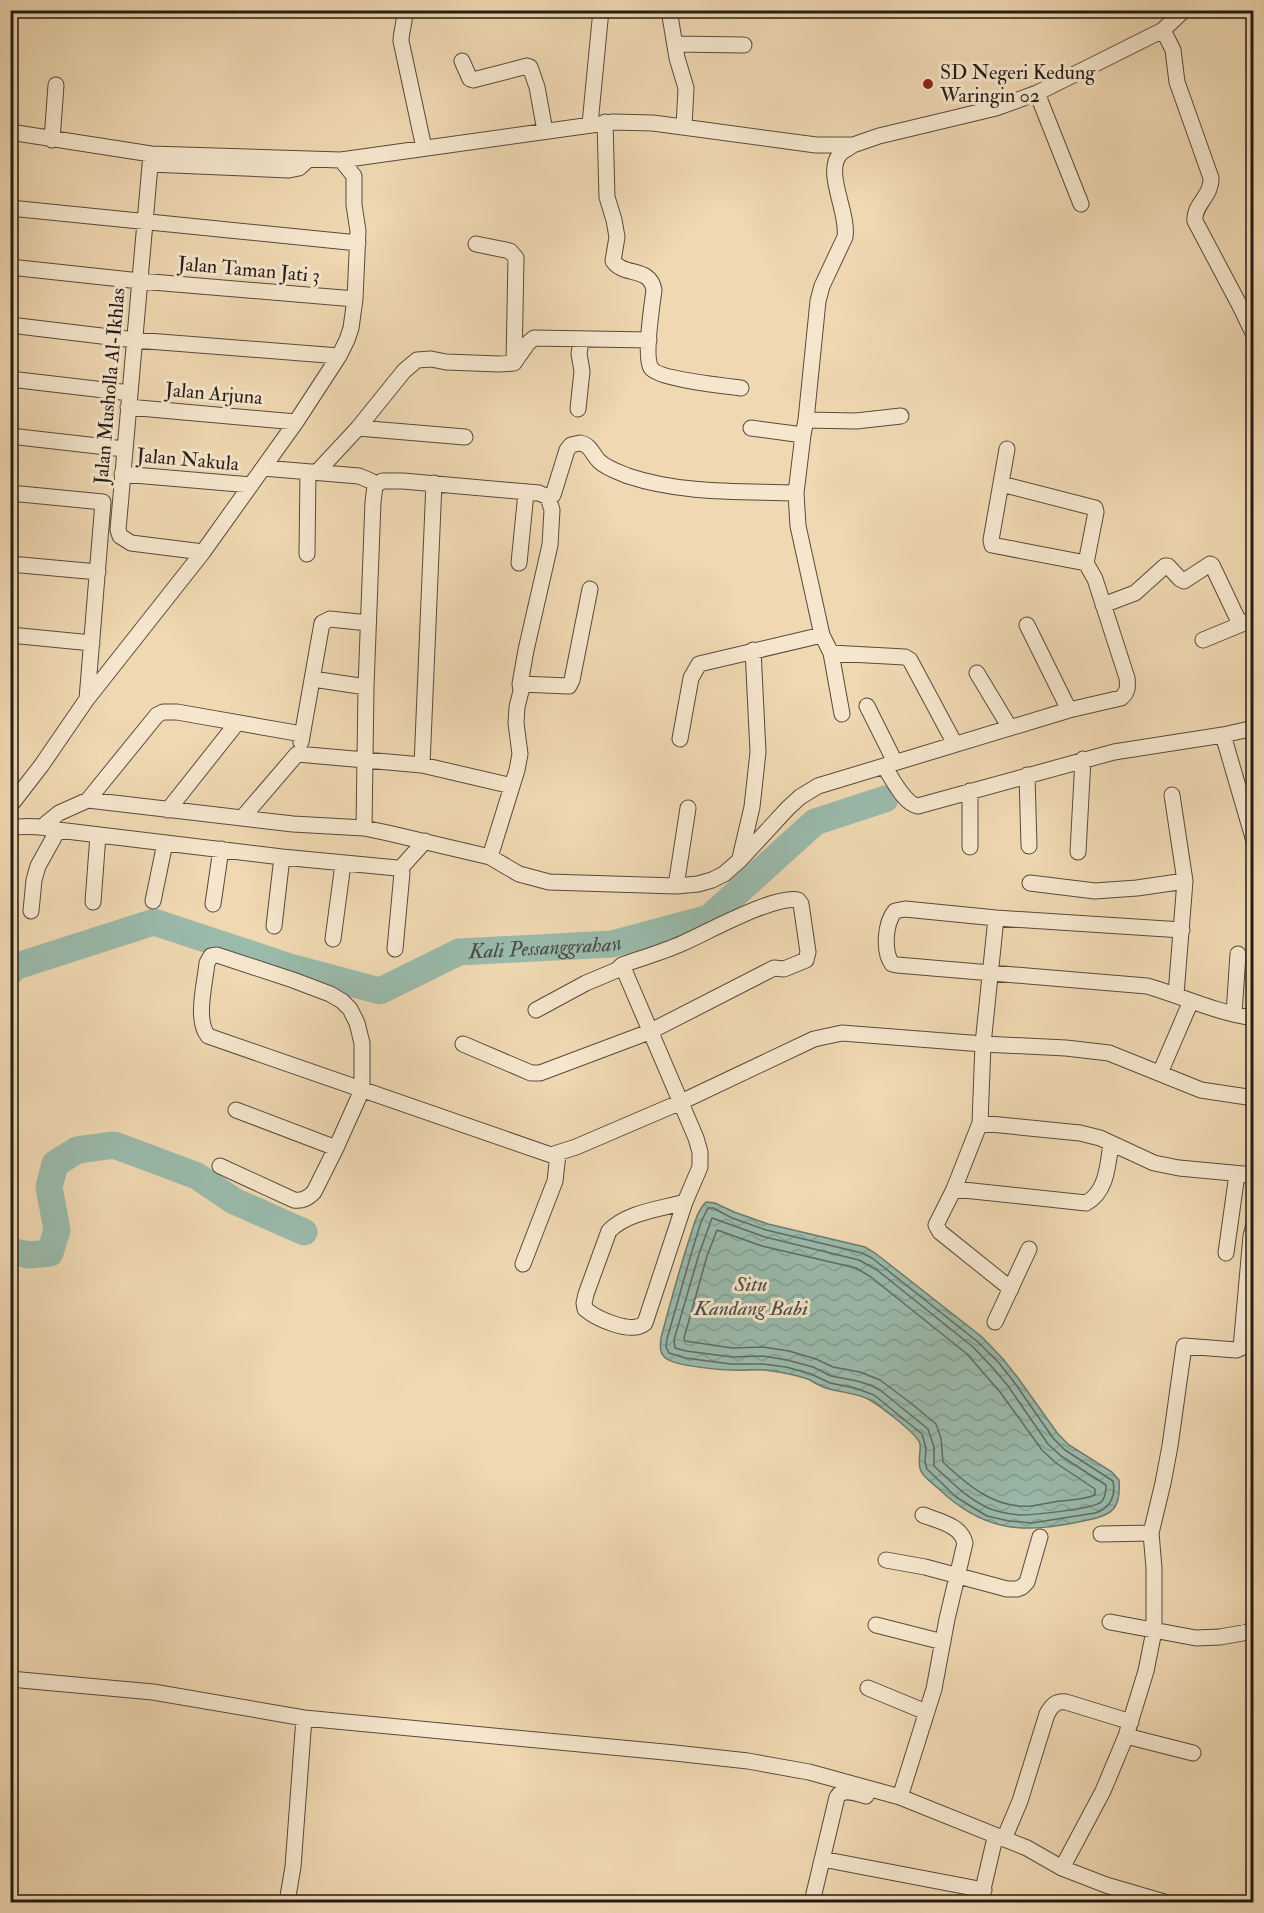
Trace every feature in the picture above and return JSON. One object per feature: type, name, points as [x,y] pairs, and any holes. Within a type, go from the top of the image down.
[{"type":"street","points":[[404,10],[406,22],[401,33],[401,41],[424,148]]},
{"type":"street","points":[[602,10],[597,123],[607,197],[617,237],[613,261],[620,268],[648,277],[652,283],[654,290],[649,363],[655,373],[669,377],[741,388]]},
{"type":"street","points":[[669,10],[677,58],[686,88],[684,127]]},
{"type":"street","points":[[842,714],[831,653],[822,635],[798,526],[796,493],[818,301],[846,230],[844,212],[834,177],[835,165],[841,153],[879,136],[996,108],[1037,93],[1162,30],[1184,10]]},
{"type":"street","points":[[1162,30],[1173,50],[1176,82],[1211,178],[1210,190],[1196,212],[1195,221],[1254,335]]},
{"type":"street","points":[[675,44],[744,45]]},
{"type":"street","points":[[462,61],[470,79],[473,80],[530,67],[537,87],[545,131]]},
{"type":"street","points":[[52,140],[56,85]]},
{"type":"street","points":[[1037,93],[1081,204]]},
{"type":"street","points":[[10,132],[150,159],[341,160],[597,123],[633,122],[816,145],[853,146]]},
{"type":"street","name":"Jalan Musholla Al-Ikhlas","points":[[150,159],[118,530],[120,536],[131,543],[203,552]]},
{"type":"street","points":[[10,806],[87,699],[203,552],[296,422],[339,356],[351,328],[358,243],[354,176],[341,160]]},
{"type":"street","points":[[10,208],[358,243]]},
{"type":"street","points":[[476,244],[510,251],[516,258],[514,363]]},
{"type":"street","name":"Jalan Taman Jati 3","points":[[10,267],[140,282],[355,299]]},
{"type":"street","points":[[10,326],[135,340],[339,356]]},
{"type":"street","points":[[514,363],[531,339],[649,340]]},
{"type":"street","points":[[578,409],[582,371],[579,354],[581,339]]},
{"type":"street","points":[[307,554],[312,472],[358,428],[404,371],[417,360],[514,363]]},
{"type":"street","name":"Jalan Arjuna","points":[[10,379],[129,400],[296,422]]},
{"type":"street","points":[[751,428],[805,428],[901,416]]},
{"type":"street","points":[[358,428],[465,437]]},
{"type":"street","points":[[10,436],[124,449]]},
{"type":"street","points":[[548,497],[553,495],[567,450],[571,445],[580,442],[588,446],[599,462],[613,470],[651,483],[701,490],[796,493]]},
{"type":"street","points":[[1007,449],[992,545],[1086,564]]},
{"type":"street","points":[[263,468],[360,476],[371,481],[375,486],[368,623],[364,828]]},
{"type":"street","name":"Jalan Nakula","points":[[122,474],[251,485]]},
{"type":"street","points":[[375,486],[388,480],[539,493],[548,497],[552,510],[550,545],[517,707],[516,723],[520,754],[513,786],[490,857]]},
{"type":"street","points":[[422,765],[434,483]]},
{"type":"street","points":[[88,800],[293,824],[364,828],[490,857],[519,874],[549,882],[676,886],[712,880],[724,874],[740,860],[788,808],[809,790],[890,768],[955,744],[1069,710],[1120,698],[1127,691],[1127,678],[1092,573],[1086,564],[1095,508],[1001,484]]},
{"type":"street","points":[[10,493],[103,502],[87,699]]},
{"type":"street","points":[[519,563],[526,493]]},
{"type":"street","points":[[10,564],[98,572]]},
{"type":"street","points":[[1103,605],[1135,593],[1165,566],[1184,580],[1210,564],[1247,622],[1203,640]]},
{"type":"street","points":[[520,684],[567,687],[571,684],[590,589]]},
{"type":"street","points":[[243,817],[297,753],[313,679],[321,626],[324,621],[330,619],[368,623]]},
{"type":"street","points":[[1027,625],[1069,710]]},
{"type":"street","points":[[10,635],[92,643]]},
{"type":"street","points":[[680,739],[691,678],[696,668],[704,662],[822,635]]},
{"type":"street","points":[[740,860],[752,807],[758,752],[753,650]]},
{"type":"street","points":[[831,653],[905,657],[910,660],[955,744]]},
{"type":"street","points":[[977,673],[1010,728]]},
{"type":"street","points":[[313,679],[366,687]]},
{"type":"street","points":[[867,706],[890,768],[904,796],[911,805],[918,806],[1083,759],[1254,728]]},
{"type":"street","points":[[31,911],[34,880],[38,866],[50,828],[59,813],[88,800],[157,716],[163,712],[177,712],[302,734]]},
{"type":"street","points":[[168,810],[237,723]]},
{"type":"street","points":[[1223,735],[1254,842]]},
{"type":"street","points":[[297,753],[422,765],[513,786]]},
{"type":"street","points":[[1078,852],[1083,759]]},
{"type":"street","points":[[1027,775],[1029,846]]},
{"type":"street","points":[[970,791],[970,847]]},
{"type":"street","points":[[1172,795],[1185,881],[1176,994]]},
{"type":"street","points":[[676,886],[688,808]]},
{"type":"street","points":[[18,827],[50,828],[343,864],[395,867],[402,873],[395,949]]},
{"type":"street","points":[[93,902],[98,835]]},
{"type":"street","points":[[399,870],[424,841]]},
{"type":"street","points":[[153,901],[165,843]]},
{"type":"street","points":[[213,904],[221,849]]},
{"type":"street","points":[[274,926],[282,857]]},
{"type":"street","points":[[333,939],[343,864]]},
{"type":"street","points":[[1030,883],[1113,891],[1185,881]]},
{"type":"street","points":[[463,1044],[531,1073],[540,1073],[649,1032],[774,968],[784,969],[806,960],[808,952],[801,904],[798,900],[789,900],[747,913],[682,944],[622,964],[617,970],[586,983],[536,1010]]},
{"type":"street","points":[[1182,930],[900,910],[889,920],[886,953],[892,964],[897,965],[1147,986],[1234,1014],[1254,1018]]},
{"type":"street","points":[[996,918],[983,1044],[980,1123],[954,1189],[936,1225],[938,1230],[1011,1289]]},
{"type":"street","points":[[1234,1014],[1238,954]]},
{"type":"street","points":[[220,1166],[294,1200],[303,1200],[314,1192],[362,1090],[362,1043],[357,1023],[350,1009],[342,1001],[294,980],[217,955],[209,959],[201,1017],[204,1031],[208,1036],[362,1090],[456,1120],[544,1154],[558,1154],[681,1102],[814,1039],[831,1034],[868,1034],[1109,1053],[1201,1090],[1254,1098]]},
{"type":"street","points":[[622,964],[698,1145],[700,1167],[685,1203],[642,1327],[625,1327],[606,1321],[585,1309],[586,1294],[609,1231],[614,1225],[636,1215],[685,1203]]},
{"type":"street","points":[[1160,1073],[1191,1001]]},
{"type":"street","points":[[236,1110],[336,1148]]},
{"type":"street","points":[[980,1123],[1080,1133],[1100,1138],[1154,1163],[1179,1168],[1254,1175]]},
{"type":"street","points":[[954,1189],[1086,1203],[1093,1199],[1102,1188],[1112,1143]]},
{"type":"street","points":[[523,1264],[555,1180],[558,1154]]},
{"type":"street","points":[[1226,1253],[1237,1174]]},
{"type":"street","points":[[1062,1868],[1103,1791],[1129,1729],[1146,1671],[1154,1631],[1154,1568],[1151,1533],[1170,1446],[1184,1346],[1236,1350],[1241,1348],[1251,1236],[1254,1225]]},
{"type":"street","points":[[995,1322],[1029,1249]]},
{"type":"street","points":[[900,1797],[934,1689],[965,1543],[964,1536],[957,1528],[923,1515]]},
{"type":"street","points":[[1101,1534],[1151,1533]]},
{"type":"street","points":[[886,1560],[957,1575],[1007,1589],[1022,1587],[1028,1582],[1040,1537]]},
{"type":"street","points":[[1110,1622],[1196,1638],[1248,1632],[1254,1627]]},
{"type":"street","points":[[876,1624],[943,1642]]},
{"type":"street","points":[[10,1679],[153,1692],[304,1718],[748,1761],[809,1772],[900,1797],[998,1839]]},
{"type":"street","points":[[868,1688],[926,1712]]},
{"type":"street","points":[[822,1859],[982,1896],[998,1839],[1020,1801],[1047,1714],[1052,1705],[1059,1701],[1193,1753]]},
{"type":"street","points":[[287,1902],[304,1718]]},
{"type":"street","points":[[812,1902],[837,1797],[843,1791],[879,1799],[1027,1848],[1062,1868],[1106,1885],[1164,1902]]},
{"type":"water","name":"Situ Kandang Babi","points":[[706,1202],[715,1203],[768,1224],[865,1247],[875,1253],[982,1337],[1018,1378],[1058,1434],[1069,1445],[1112,1472],[1119,1480],[1119,1497],[1114,1508],[1097,1518],[1046,1527],[1010,1527],[992,1523],[958,1505],[922,1474],[918,1439],[898,1420],[870,1400],[859,1395],[826,1388],[805,1378],[788,1374],[765,1370],[709,1368],[680,1364],[664,1357],[660,1347],[661,1338],[678,1274],[694,1223]]},
{"type":"waterway","name":"Kali Pessanggrahan","points":[[10,972],[14,967],[154,922],[290,967],[380,991],[459,952],[612,944],[709,918],[815,822],[885,799]]},
{"type":"waterway","points":[[10,1251],[29,1255],[50,1253],[57,1230],[49,1187],[55,1164],[77,1150],[114,1145],[197,1176],[234,1201],[304,1232]]},
{"type":"place","name":"SD Negeri Kedung Waringin 02","points":[[928,84]]}]
